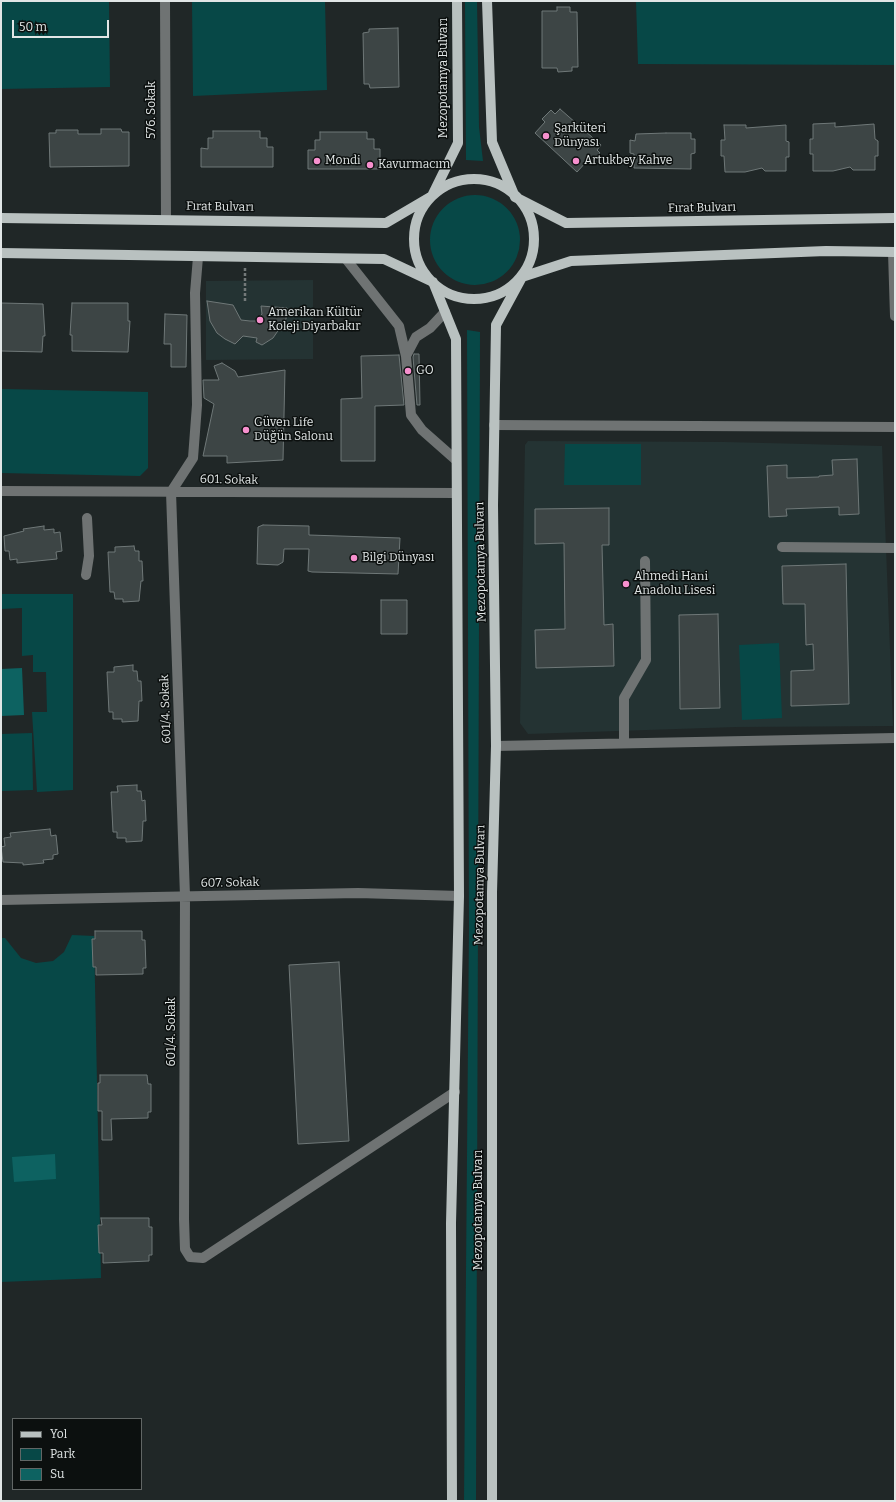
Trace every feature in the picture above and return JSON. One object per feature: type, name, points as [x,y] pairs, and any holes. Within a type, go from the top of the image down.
[{"type":"main road","name":"Mezopotamya Bulvarı","points":[[432,196],[458,143],[457,1]]},
{"type":"main road","points":[[488,1],[492,142],[515,196],[526,210],[532,226],[534,244],[530,261],[522,277]]},
{"type":"main road","points":[[433,282],[421,268],[415,250],[414,231],[420,214],[432,196],[445,187],[463,181],[482,180],[499,185],[515,196]]},
{"type":"main road","name":"Fırat Bulvarı","points":[[1,218],[386,223],[432,196]]},
{"type":"main road","name":"Fırat Bulvarı","points":[[515,196],[566,223],[895,218]]},
{"type":"main road","points":[[1,253],[384,259],[433,282],[449,294],[468,299],[488,298],[506,290],[522,277],[571,260],[826,251],[894,252]]},
{"type":"main road","name":"Mezopotamya Bulvarı","points":[[492,1501],[492,892],[496,746],[493,505],[496,325],[522,277]]},
{"type":"main road","name":"Mezopotamya Bulvarı","points":[[433,282],[456,339],[459,896],[452,1223],[452,1501]]},
{"type":"street","name":"576. Sokak","points":[[165,1],[166,219]]},
{"type":"street","points":[[894,252],[895,316]]},
{"type":"street","points":[[170,492],[193,458],[197,405],[195,294],[198,257]]},
{"type":"street","points":[[346,259],[399,326],[406,356],[411,415],[422,430],[456,460]]},
{"type":"street","points":[[406,356],[416,337],[430,328],[445,312]]},
{"type":"street","points":[[494,425],[895,427]]},
{"type":"street","name":"601. Sokak","points":[[1,491],[456,493]]},
{"type":"street","name":"601/4. Sokak","points":[[170,492],[185,896],[185,1249],[190,1257],[203,1258],[455,1092]]},
{"type":"street","points":[[86,575],[89,556],[87,518]]},
{"type":"street","points":[[782,547],[895,548]]},
{"type":"street","points":[[624,743],[624,698],[646,660],[645,561]]},
{"type":"street","points":[[496,746],[895,738]]},
{"type":"street","name":"607. Sokak","points":[[1,900],[358,893],[459,896]]},
{"type":"path","points":[[245,257],[245,303]]},
{"type":"shaded area","name":"Amerikan Kültür Koleji Diyarbakır","points":[[313,280],[313,359],[206,360],[206,281]]},
{"type":"shaded area","points":[[528,441],[725,442],[882,446],[893,726],[736,727],[528,734],[520,723],[525,445]]},
{"type":"green space","points":[[1,1],[109,1],[110,87],[1,89]]},
{"type":"green space","points":[[192,1],[325,1],[327,90],[193,96]]},
{"type":"green space","points":[[465,1],[477,1],[479,127],[483,161],[466,160]]},
{"type":"green space","points":[[636,1],[895,1],[895,65],[638,64]]},
{"type":"green space","points":[[475,195],[492,199],[507,208],[516,223],[520,240],[516,257],[507,272],[492,281],[475,285],[458,281],[443,272],[434,257],[430,240],[434,223],[443,208],[458,199]]},
{"type":"green space","points":[[467,330],[480,332],[476,1501],[464,1501],[469,927]]},
{"type":"green space","points":[[1,389],[148,392],[148,468],[140,476],[1,473]]},
{"type":"green space","points":[[565,444],[641,444],[641,485],[564,485]]},
{"type":"green space","points":[[1,594],[73,594],[73,790],[37,792],[32,712],[47,712],[46,672],[33,672],[33,655],[22,656],[22,608],[1,609]]},
{"type":"green space","points":[[779,643],[782,718],[742,720],[739,645]]},
{"type":"green space","points":[[32,733],[33,790],[2,791],[1,734]]},
{"type":"green space","points":[[72,935],[94,936],[101,1278],[1,1282],[1,938],[5,938],[21,958],[36,963],[53,961],[64,952]]},
{"type":"water","points":[[22,668],[24,715],[1,716],[1,669]]},
{"type":"water","points":[[55,1154],[56,1179],[14,1182],[12,1157]]},
{"type":"building","points":[[557,7],[570,7],[570,12],[577,12],[578,67],[572,67],[572,71],[558,72],[557,68],[542,68],[542,11],[557,11]]},
{"type":"building","points":[[398,28],[399,87],[370,88],[369,84],[364,84],[363,33],[369,32],[369,29]]},
{"type":"building","points":[[560,109],[601,145],[597,150],[600,153],[590,163],[587,161],[577,172],[535,133],[545,122],[542,119],[551,110],[555,114]]},
{"type":"building","points":[[835,123],[835,127],[874,124],[875,139],[878,141],[878,156],[875,156],[875,170],[853,170],[850,167],[833,171],[813,171],[813,154],[810,154],[810,139],[813,139],[813,124]]},
{"type":"building","points":[[724,125],[746,125],[746,128],[786,125],[786,141],[789,142],[789,157],[786,157],[786,171],[765,171],[762,168],[745,172],[725,172],[724,156],[721,156],[721,140],[725,140]]},
{"type":"building","points":[[101,129],[121,129],[122,132],[129,132],[129,166],[50,167],[49,133],[56,133],[56,130],[78,130],[78,134],[101,134]]},
{"type":"building","points":[[213,131],[260,131],[260,138],[267,138],[267,147],[273,147],[273,167],[201,167],[201,148],[208,149],[208,138],[213,138]]},
{"type":"building","points":[[320,132],[367,132],[367,139],[374,139],[374,149],[380,149],[380,169],[308,169],[308,150],[315,150],[315,140],[320,140]]},
{"type":"building","points":[[691,133],[691,139],[695,139],[695,153],[691,154],[691,169],[634,168],[634,154],[630,153],[630,140],[635,141],[636,134]]},
{"type":"building","points":[[207,301],[233,305],[241,320],[256,321],[262,314],[261,306],[287,308],[286,319],[273,338],[262,345],[256,342],[257,338],[243,336],[235,344],[217,333],[210,321]]},
{"type":"building","points":[[1,303],[43,304],[45,336],[43,336],[42,352],[1,351]]},
{"type":"building","points":[[72,303],[128,303],[128,321],[130,321],[128,352],[72,351],[72,335],[70,335]]},
{"type":"building","points":[[165,314],[187,315],[186,367],[171,367],[171,344],[164,344]]},
{"type":"building","points":[[414,354],[419,354],[420,405],[417,405]]},
{"type":"building","points":[[399,355],[404,405],[375,406],[375,461],[341,461],[341,399],[362,398],[361,356]]},
{"type":"building","name":"Güven Life Düğün Salonu","points":[[222,363],[235,371],[238,377],[285,370],[283,460],[227,463],[227,456],[203,456],[214,404],[204,398],[203,380],[219,380],[214,366]]},
{"type":"building","points":[[857,459],[859,514],[839,515],[839,507],[786,509],[787,516],[769,517],[767,466],[787,465],[787,478],[819,477],[833,475],[832,460]]},
{"type":"building","points":[[609,508],[609,545],[602,545],[604,625],[613,624],[614,666],[536,668],[535,630],[565,629],[564,543],[535,544],[535,509]]},
{"type":"building","name":"Bilgi Dünyası","points":[[263,525],[309,526],[309,535],[400,538],[398,574],[308,571],[309,549],[284,549],[283,562],[278,565],[257,564],[258,527]]},
{"type":"building","points":[[44,526],[44,530],[54,529],[54,533],[60,532],[62,551],[56,552],[57,559],[17,563],[17,559],[10,560],[9,551],[5,551],[4,536],[24,531],[23,529]]},
{"type":"building","points":[[134,546],[135,551],[139,551],[139,561],[142,561],[143,581],[141,581],[139,601],[123,602],[123,599],[115,599],[114,592],[110,592],[108,552],[115,552],[115,547]]},
{"type":"building","points":[[846,564],[849,704],[791,706],[791,671],[814,670],[813,644],[806,645],[805,604],[783,604],[782,566]]},
{"type":"building","points":[[381,600],[407,600],[407,634],[381,634]]},
{"type":"building","points":[[718,614],[720,708],[680,709],[679,615]]},
{"type":"building","points":[[133,665],[133,671],[137,671],[138,681],[141,681],[142,701],[139,701],[138,721],[122,722],[122,719],[113,719],[113,712],[109,712],[107,672],[114,672],[114,667]]},
{"type":"building","points":[[137,785],[137,791],[141,791],[142,801],[145,800],[146,821],[143,821],[142,841],[126,842],[126,838],[117,838],[117,832],[113,832],[111,792],[118,792],[117,786]]},
{"type":"building","points":[[50,829],[51,836],[56,835],[58,854],[53,855],[53,859],[43,860],[44,863],[23,865],[23,863],[3,862],[1,847],[5,846],[4,838],[11,837],[10,833]]},
{"type":"building","points":[[95,931],[142,931],[142,940],[145,940],[146,968],[143,968],[143,974],[96,975],[96,967],[93,967],[92,939],[95,939]]},
{"type":"building","points":[[339,962],[349,1141],[298,1144],[289,965]]},
{"type":"building","points":[[100,1075],[147,1075],[148,1084],[151,1084],[151,1112],[148,1112],[148,1118],[111,1119],[112,1140],[102,1140],[102,1111],[98,1111],[98,1083],[100,1083]]},
{"type":"building","points":[[101,1218],[149,1218],[149,1227],[152,1227],[152,1255],[149,1255],[149,1261],[103,1263],[103,1253],[99,1253],[98,1225],[102,1225]]},
{"type":"place","name":"Şarküteri Dünyası","points":[[546,136]]},
{"type":"place","name":"Mondi","points":[[317,161]]},
{"type":"place","name":"Artukbey Kahve","points":[[576,161]]},
{"type":"place","name":"Kavurmacım","points":[[370,165]]},
{"type":"place","name":"Amerikan Kültür Koleji Diyarbakır","points":[[260,320]]},
{"type":"place","name":"GO","points":[[408,371]]},
{"type":"place","name":"Güven Life Düğün Salonu","points":[[246,430]]},
{"type":"place","name":"Bilgi Dünyası","points":[[354,558]]},
{"type":"place","name":"Ahmedi Hani Anadolu Lisesi","points":[[626,584]]}]
